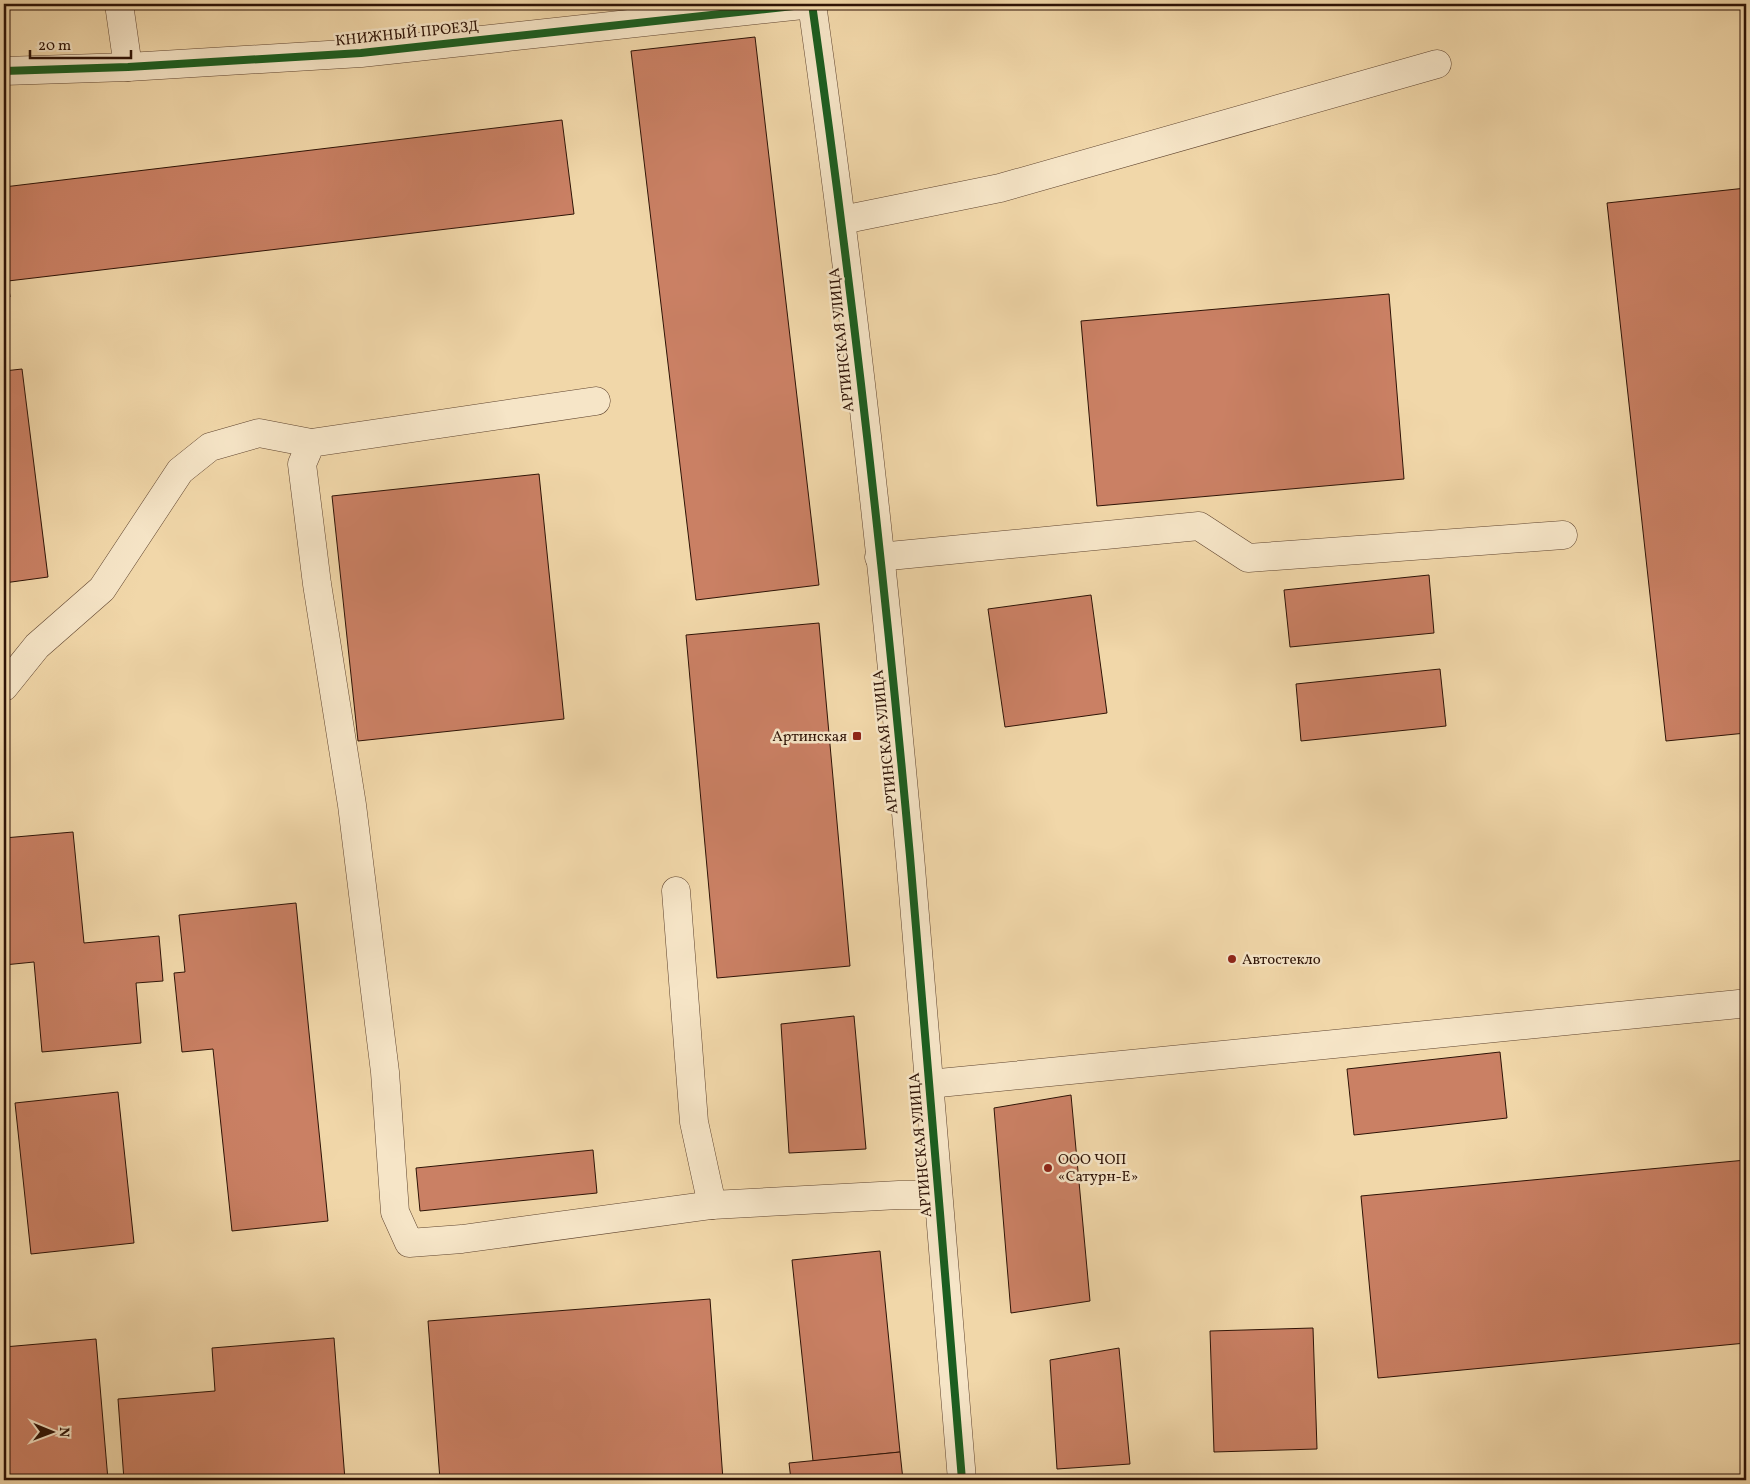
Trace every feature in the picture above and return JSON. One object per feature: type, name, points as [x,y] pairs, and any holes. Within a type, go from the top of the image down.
[{"type":"street","points":[[119,4],[128,68]]},
{"type":"street","name":"КНИЖНЫЙ ПРОЕЗД","points":[[4,71],[128,68],[361,53],[812,4]]},
{"type":"street","name":"АРТИНСКАЯ УЛИЦА","points":[[812,4],[842,220],[910,856],[962,1480]]},
{"type":"street","points":[[842,220],[1000,188],[1436,64]]},
{"type":"street","points":[[4,687],[38,646],[102,589],[180,471],[210,447],[258,433],[311,443],[596,401]]},
{"type":"street","points":[[311,443],[302,464],[317,584],[352,805],[385,1072],[395,1212],[409,1243],[462,1239],[712,1205],[899,1194],[938,1195]]},
{"type":"street","points":[[879,557],[1199,526],[1248,558],[1563,535]]},
{"type":"street","points":[[676,891],[694,1122],[712,1205]]},
{"type":"street","points":[[929,1084],[1739,1004]]},
{"type":"building","points":[[755,37],[819,585],[696,600],[631,51]]},
{"type":"building","points":[[562,120],[574,214],[8,281],[10,297],[4,298],[4,187]]},
{"type":"building","points":[[1746,188],[1746,733],[1666,741],[1607,203]]},
{"type":"building","points":[[1389,294],[1404,479],[1097,506],[1081,321]]},
{"type":"building","points":[[22,369],[48,577],[4,583],[4,371]]},
{"type":"building","points":[[539,474],[564,719],[358,741],[332,496]]},
{"type":"building","points":[[1429,575],[1434,633],[1290,647],[1284,590]]},
{"type":"building","points":[[1091,595],[1107,713],[1005,727],[988,609]]},
{"type":"building","points":[[819,623],[850,966],[717,978],[686,635]]},
{"type":"building","points":[[1440,669],[1446,726],[1301,741],[1296,684]]},
{"type":"building","points":[[73,832],[84,943],[159,936],[163,981],[136,983],[141,1043],[42,1052],[34,962],[4,965],[4,838]]},
{"type":"building","points":[[296,903],[328,1221],[232,1231],[213,1049],[182,1052],[174,973],[185,972],[179,915]]},
{"type":"building","points":[[854,1016],[866,1149],[789,1153],[781,1024]]},
{"type":"building","points":[[1500,1052],[1507,1118],[1354,1135],[1347,1069]]},
{"type":"building","points":[[118,1092],[134,1243],[31,1254],[15,1103]]},
{"type":"building","points":[[1071,1095],[1090,1301],[1011,1313],[994,1108]]},
{"type":"building","points":[[593,1150],[597,1193],[420,1211],[416,1168]]},
{"type":"building","points":[[1746,1160],[1746,1343],[1378,1378],[1361,1196]]},
{"type":"building","points":[[880,1251],[900,1452],[813,1461],[792,1260]]},
{"type":"building","points":[[710,1299],[723,1480],[440,1480],[428,1321]]},
{"type":"building","points":[[1313,1328],[1317,1449],[1214,1452],[1210,1331]]},
{"type":"building","points":[[334,1338],[345,1480],[124,1480],[118,1399],[215,1391],[212,1348]]},
{"type":"building","points":[[96,1339],[108,1480],[4,1480],[4,1347]]},
{"type":"building","points":[[1119,1348],[1130,1464],[1057,1469],[1050,1360]]},
{"type":"building","points":[[900,1452],[903,1480],[791,1480],[789,1463]]},
{"type":"cycle path","points":[[812,4],[854,323],[900,749],[962,1480]]},
{"type":"cycle path","points":[[4,71],[128,67],[361,53],[812,4]]},
{"type":"place","name":"Артинская","points":[[857,736]]},
{"type":"place","name":"Автостекло","points":[[1232,959]]},
{"type":"place","name":"ООО ЧОП «Сатурн-Е»","points":[[1048,1168]]}]
